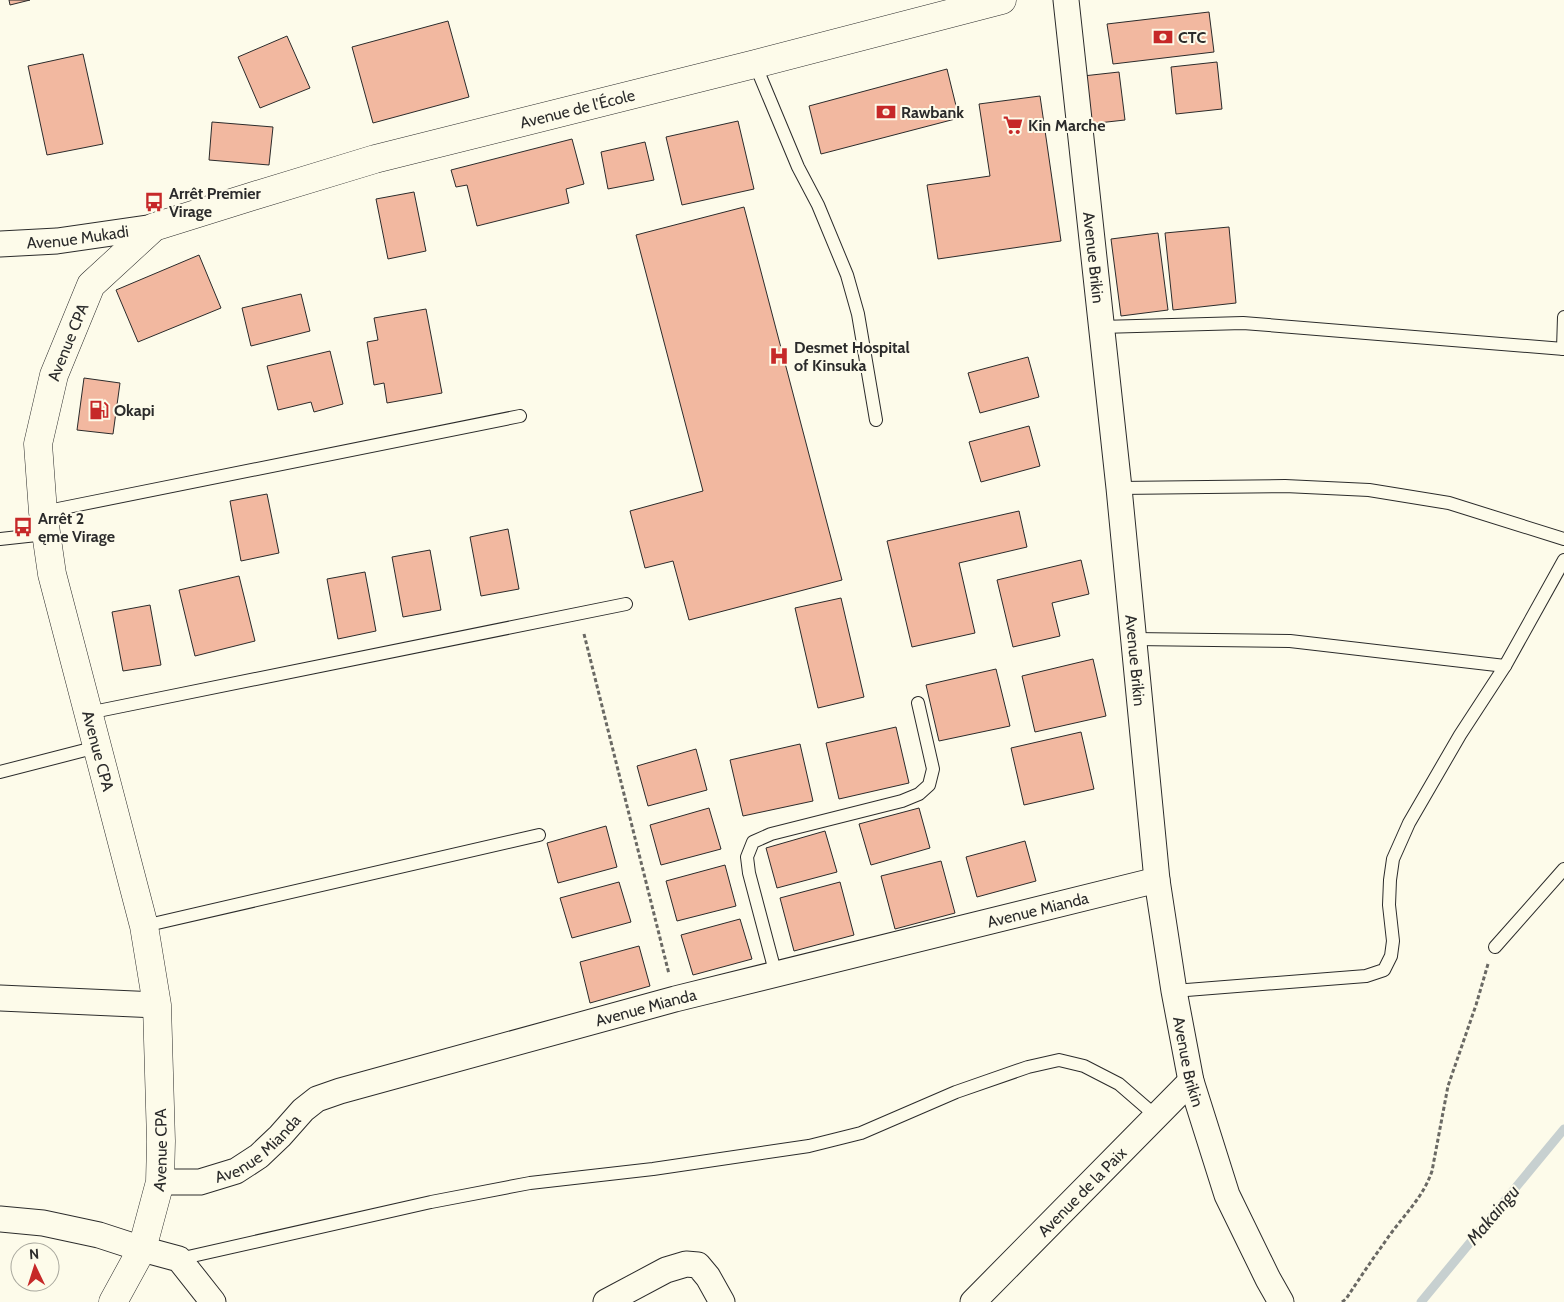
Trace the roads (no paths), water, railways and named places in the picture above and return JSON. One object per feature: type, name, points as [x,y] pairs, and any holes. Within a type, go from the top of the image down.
[{"type":"street","name":"Avenue de l'École","points":[[154,227],[375,159],[1002,0]]},
{"type":"street","name":"Avenue Brikin","points":[[1066,0],[1119,488],[1157,880],[1174,990],[1191,1081],[1227,1195],[1281,1302]]},
{"type":"street","name":"Avenue Mukadi","points":[[0,244],[57,241],[154,227]]},
{"type":"street","name":"Avenue CPA","points":[[113,1302],[142,1249],[160,1182],[161,1141],[157,1004],[144,926],[52,574],[44,523],[38,444],[54,375],[91,284],[154,227]]},
{"type":"street","name":"Avenue Mianda","points":[[160,1182],[200,1182],[236,1171],[259,1156],[303,1110],[317,1100],[340,1091],[675,999],[1157,880]]},
{"type":"street","points":[[0,998],[157,1004]]},
{"type":"street","name":"Avenue de la Paix","points":[[973,1302],[1191,1081]]},
{"type":"street","points":[[0,1219],[43,1223],[100,1234],[142,1249],[179,1259],[213,1302]]},
{"type":"street","points":[[606,1302],[666,1270],[686,1264],[698,1265],[708,1277],[722,1302]]},
{"type":"lane","points":[[755,64],[798,167],[818,205],[847,275],[858,314],[876,420]]},
{"type":"lane","points":[[1101,327],[1243,323],[1564,349],[1564,317]]},
{"type":"lane","points":[[0,539],[44,523],[520,416]]},
{"type":"lane","points":[[1119,488],[1284,486],[1369,490],[1449,503],[1564,539]]},
{"type":"lane","points":[[1174,990],[1366,976],[1384,970],[1391,956],[1393,941],[1389,905],[1390,880],[1394,859],[1408,823],[1460,735],[1506,666],[1564,560]]},
{"type":"lane","points":[[88,713],[626,604]]},
{"type":"lane","points":[[1134,638],[1290,641],[1506,666]]},
{"type":"lane","points":[[776,975],[749,872],[747,857],[754,842],[771,834],[902,801],[919,794],[928,786],[932,769],[918,703]]},
{"type":"lane","points":[[0,772],[97,747]]},
{"type":"lane","points":[[144,926],[539,835]]},
{"type":"lane","points":[[1495,947],[1564,869]]},
{"type":"lane","points":[[179,1259],[431,1202],[530,1183],[653,1169],[809,1146],[861,1133],[956,1092],[1028,1067],[1060,1060],[1084,1066],[1119,1084],[1156,1116]]},
{"type":"waterway","name":"Makaingu","points":[[1421,1302],[1564,1129]]},
{"type":"place","name":"CTC","points":[[1163,37]]},
{"type":"place","name":"Rawbank","points":[[886,112]]},
{"type":"place","name":"Kin Marche","points":[[1013,125]]},
{"type":"place","name":"Arrêt Premier Virage","points":[[154,202]]},
{"type":"place","name":"Desmet Hospital of Kinsuka","points":[[779,356]]},
{"type":"place","name":"Okapi","points":[[99,410]]},
{"type":"place","name":"Arrêt 2 ęme Virage","points":[[23,527]]}]
